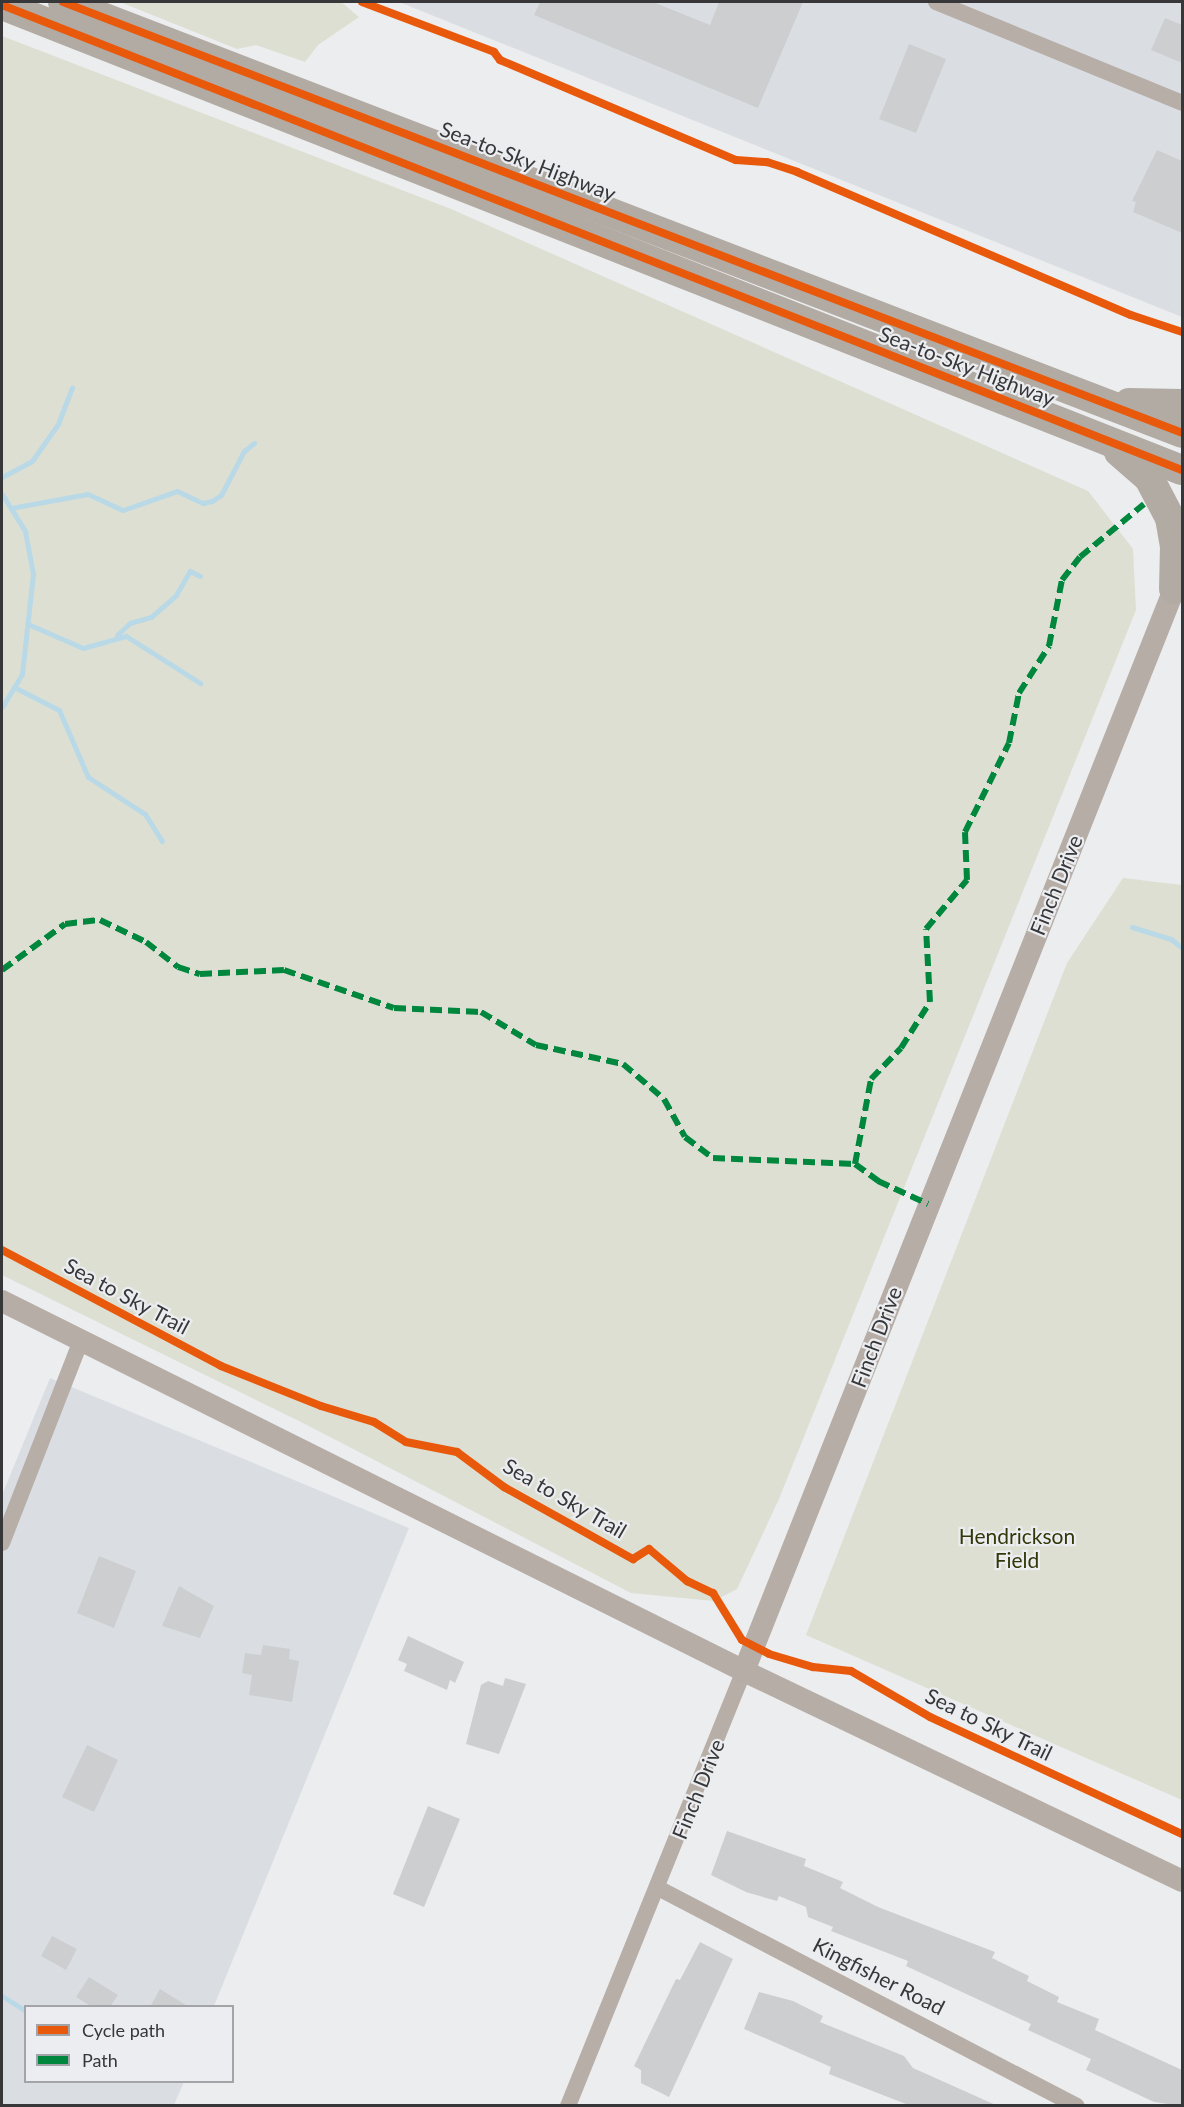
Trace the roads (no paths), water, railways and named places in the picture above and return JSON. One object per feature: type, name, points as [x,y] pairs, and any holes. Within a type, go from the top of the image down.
[{"type":"highway","name":"Sea-to-Sky Highway","points":[[63,2],[1182,433]]},
{"type":"highway","name":"Sea-to-Sky Highway","points":[[2,5],[1182,470]]},
{"type":"highway","points":[[1090,397],[1148,406],[1182,404]]},
{"type":"highway","points":[[1091,434],[1134,462],[1161,496],[1175,546],[1180,579]]},
{"type":"street","points":[[936,2],[1182,103]]},
{"type":"street","name":"Finch Drive","points":[[568,2106],[658,1888],[1180,579]]},
{"type":"street","points":[[2,1301],[744,1671],[1182,1881]]},
{"type":"street","points":[[2,1543],[81,1340]]},
{"type":"street","name":"Kingfisher Road","points":[[658,1888],[1077,2106]]},
{"type":"waterway","points":[[2,477],[32,461],[58,424],[72,388]]},
{"type":"waterway","points":[[11,508],[88,494],[123,510],[177,491],[203,503],[212,501],[221,495],[244,451],[254,443]]},
{"type":"waterway","points":[[2,494],[25,531],[33,574],[22,674],[2,707]]},
{"type":"waterway","points":[[117,635],[130,623],[151,617],[176,595],[190,571],[200,576]]},
{"type":"waterway","points":[[28,624],[83,648],[126,636],[200,683]]},
{"type":"waterway","points":[[14,687],[59,710],[88,777],[145,814],[162,841]]},
{"type":"waterway","points":[[1132,927],[1171,939],[1182,948]]},
{"type":"waterway","points":[[2,1996],[24,2010]]},
{"type":"park label","name":"Hendrickson Field","points":[[1017,1548]]}]
